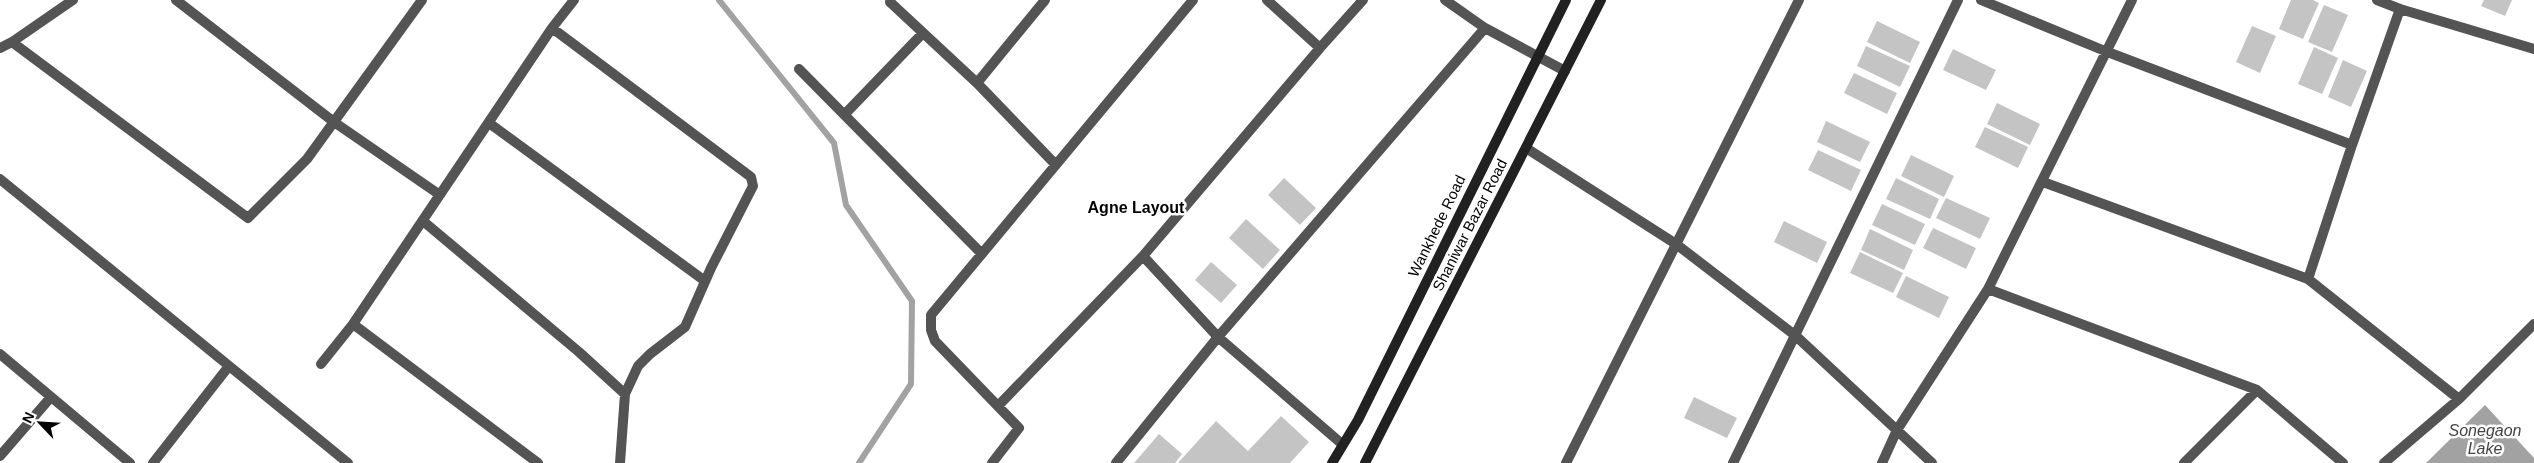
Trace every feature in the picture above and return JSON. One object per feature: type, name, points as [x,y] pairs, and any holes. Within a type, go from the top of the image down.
[{"type":"main road","name":"Wankhede Road","points":[[1332,463],[1358,420],[1566,0]]},
{"type":"main road","name":"Shaniwar Bazar Road","points":[[1365,463],[1601,0]]},
{"type":"street","points":[[0,48],[12,42],[73,0]]},
{"type":"street","points":[[176,0],[334,122],[440,195]]},
{"type":"street","points":[[12,42],[248,218],[307,158],[422,0]]},
{"type":"street","points":[[321,364],[353,324],[552,28],[574,0]]},
{"type":"street","points":[[977,83],[1045,0]]},
{"type":"street","points":[[992,463],[1019,428],[935,340],[931,330],[930,315],[1192,0]]},
{"type":"street","points":[[1267,0],[1319,48]]},
{"type":"street","points":[[998,406],[1143,256],[1319,48],[1363,0]]},
{"type":"street","points":[[1445,0],[1485,28],[1565,71]]},
{"type":"street","points":[[1566,463],[1799,0]]},
{"type":"street","points":[[1733,463],[1958,0]]},
{"type":"street","points":[[1981,0],[2105,51],[2352,145]]},
{"type":"street","points":[[1882,463],[1897,430],[1988,289],[2043,182],[2105,51],[2132,0]]},
{"type":"street","points":[[2377,0],[2400,9],[2534,49]]},
{"type":"street","points":[[890,1],[977,83],[1056,165]]},
{"type":"street","points":[[2308,279],[2352,145],[2400,9]]},
{"type":"street","points":[[552,28],[750,176],[753,181],[753,186],[705,281],[686,327],[650,354],[638,366],[625,394],[620,463]]},
{"type":"street","points":[[1116,463],[1218,337],[1485,28]]},
{"type":"street","points":[[845,114],[922,33]]},
{"type":"street","points":[[799,69],[982,254]]},
{"type":"street","points":[[489,123],[705,281]]},
{"type":"street","points":[[1526,148],[1676,244],[1796,336],[1932,463]]},
{"type":"street","points":[[0,179],[348,463]]},
{"type":"street","points":[[2043,182],[2308,279],[2459,399]]},
{"type":"street","points":[[423,221],[579,352],[625,394]]},
{"type":"street","points":[[1143,256],[1218,337],[1342,444]]},
{"type":"street","points":[[1988,289],[2257,390],[2343,463]]},
{"type":"street","points":[[353,324],[538,463]]},
{"type":"street","points":[[2384,463],[2459,399],[2534,324]]},
{"type":"street","points":[[0,354],[130,463]]},
{"type":"street","points":[[154,463],[229,366]]},
{"type":"street","points":[[2184,463],[2257,390]]},
{"type":"street","points":[[0,456],[51,397]]},
{"type":"water","name":"Sonegaon Lake","points":[[2485,405],[2534,458],[2534,463],[2426,463]]},
{"type":"building","points":[[2291,0],[2313,0],[2319,3],[2303,39],[2279,29]]},
{"type":"building","points":[[2484,0],[2512,0],[2505,16],[2481,6]]},
{"type":"building","points":[[2324,5],[2348,15],[2332,52],[2308,42]]},
{"type":"building","points":[[1877,21],[1920,42],[1910,63],[1867,42]]},
{"type":"building","points":[[2252,26],[2276,36],[2260,73],[2236,62]]},
{"type":"building","points":[[1866,46],[1910,66],[1900,87],[1857,66]]},
{"type":"building","points":[[2314,47],[2338,58],[2322,94],[2298,84]]},
{"type":"building","points":[[1953,49],[1996,70],[1986,90],[1943,70]]},
{"type":"building","points":[[2343,60],[2367,71],[2351,107],[2328,97]]},
{"type":"building","points":[[1854,73],[1897,93],[1887,114],[1844,93]]},
{"type":"building","points":[[1997,103],[2040,124],[2030,145],[1987,124]]},
{"type":"building","points":[[1826,121],[1870,142],[1860,162],[1817,142]]},
{"type":"building","points":[[1985,127],[2028,147],[2018,168],[1975,147]]},
{"type":"building","points":[[1818,150],[1861,170],[1851,191],[1808,170]]},
{"type":"building","points":[[1911,155],[1954,176],[1944,197],[1901,176]]},
{"type":"building","points":[[1284,178],[1316,208],[1300,225],[1268,195]]},
{"type":"building","points":[[1896,178],[1939,199],[1930,219],[1886,199]]},
{"type":"building","points":[[1946,198],[1990,218],[1980,239],[1936,218]]},
{"type":"building","points":[[1882,204],[1925,224],[1915,245],[1872,225]]},
{"type":"building","points":[[1246,219],[1280,250],[1263,269],[1229,238]]},
{"type":"building","points":[[1784,221],[1827,242],[1817,263],[1774,242]]},
{"type":"building","points":[[1933,228],[1976,248],[1966,269],[1923,248]]},
{"type":"building","points":[[1870,229],[1913,250],[1904,270],[1861,250]]},
{"type":"building","points":[[1860,252],[1903,273],[1893,293],[1850,273]]},
{"type":"building","points":[[1211,262],[1237,285],[1221,303],[1195,280]]},
{"type":"building","points":[[1906,276],[1949,297],[1939,318],[1896,297]]},
{"type":"building","points":[[1694,397],[1737,418],[1727,438],[1684,418]]},
{"type":"building","points":[[1281,416],[1309,442],[1290,463],[1178,463],[1216,421],[1248,451]]},
{"type":"building","points":[[1159,434],[1182,454],[1175,463],[1134,463]]},
{"type":"waterway","points":[[719,0],[834,143],[846,205],[912,301],[911,384],[859,463]]},
{"type":"district","name":"Agne Layout","points":[[1136,207]]}]
